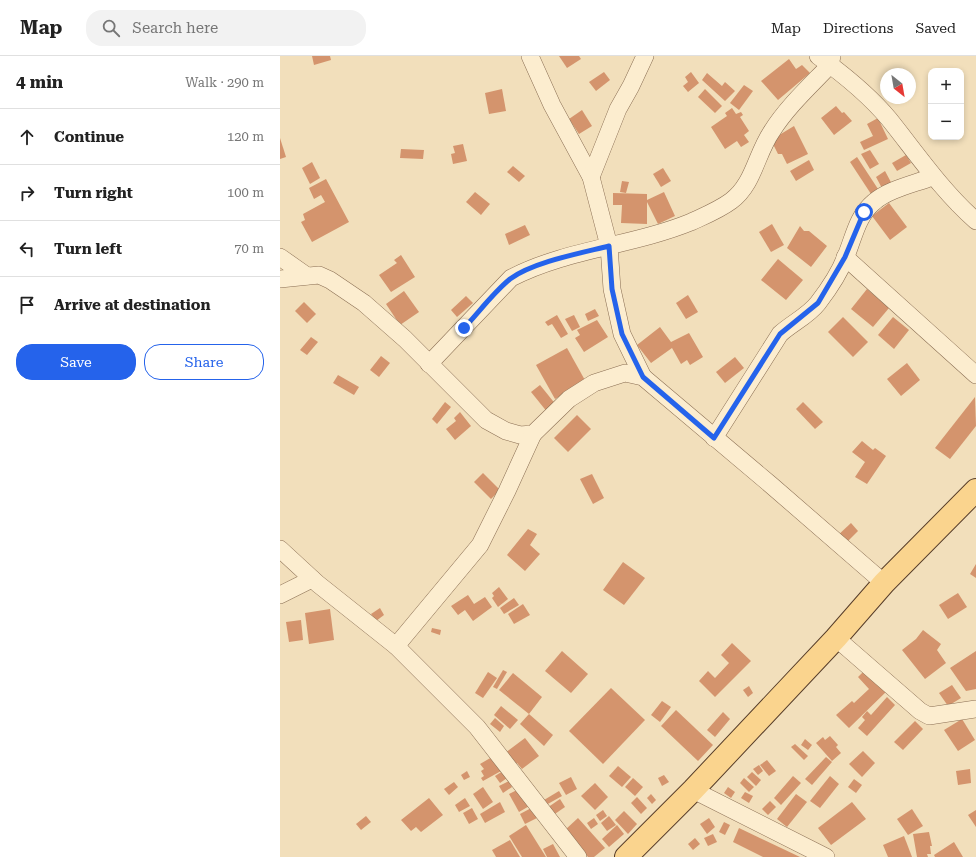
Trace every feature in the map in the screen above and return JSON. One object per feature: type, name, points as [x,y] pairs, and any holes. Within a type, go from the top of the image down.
[{"type":"main road","points":[[626,857],[693,790],[836,638],[884,583],[976,490]]},
{"type":"street","points":[[530,56],[552,105],[591,177],[609,246],[612,289],[622,334],[643,377],[884,583]]},
{"type":"street","points":[[591,177],[618,109],[632,86],[645,56]]},
{"type":"street","points":[[429,364],[511,278],[561,258],[644,238],[677,228],[708,215],[731,201],[748,182],[771,132],[826,59],[870,99],[888,118],[932,177],[961,208],[976,221]]},
{"type":"street","points":[[714,438],[780,334],[818,303],[845,257],[864,212],[875,201],[887,194],[932,177]]},
{"type":"street","points":[[280,257],[307,276]]},
{"type":"street","points":[[845,257],[976,375]]},
{"type":"street","points":[[280,279],[319,275],[330,280],[364,303],[405,339],[486,420],[506,431],[520,435],[533,434]]},
{"type":"street","points":[[396,646],[480,545],[508,491],[533,434],[569,399],[594,383],[625,373],[643,377]]},
{"type":"street","points":[[280,549],[312,579],[396,646],[477,726],[578,857]]},
{"type":"street","points":[[280,595],[312,579]]},
{"type":"street","points":[[836,638],[929,716],[976,709]]},
{"type":"street","points":[[693,790],[826,857]]},
{"type":"building","points":[[312,56],[330,56],[331,60],[314,65]]},
{"type":"building","points":[[559,56],[579,56],[581,59],[567,68]]},
{"type":"building","points":[[789,59],[796,69],[802,65],[810,73],[778,100],[761,81]]},
{"type":"building","points":[[604,72],[610,80],[596,91],[589,82]]},
{"type":"building","points":[[691,72],[699,83],[688,92],[683,86],[688,82],[685,77]]},
{"type":"building","points":[[707,73],[722,86],[725,82],[735,91],[725,101],[702,80]]},
{"type":"building","points":[[744,85],[753,91],[739,110],[730,103]]},
{"type":"building","points":[[502,89],[506,111],[489,114],[485,93]]},
{"type":"building","points":[[705,89],[722,106],[715,113],[698,97]]},
{"type":"building","points":[[836,106],[852,121],[834,135],[821,118]]},
{"type":"building","points":[[732,108],[736,114],[741,112],[743,115],[740,117],[749,131],[744,135],[749,142],[741,147],[737,141],[725,149],[711,127],[727,116],[725,113]]},
{"type":"building","points":[[582,110],[592,126],[579,134],[569,119]]},
{"type":"building","points":[[878,118],[888,139],[864,150],[860,142],[873,136],[867,124]]},
{"type":"building","points":[[794,126],[808,154],[787,164],[782,154],[778,154],[771,140]]},
{"type":"building","points":[[280,138],[286,157],[280,159]]},
{"type":"building","points":[[463,144],[467,161],[453,164],[451,154],[455,153],[453,146]]},
{"type":"building","points":[[401,149],[424,150],[423,159],[400,158]]},
{"type":"building","points":[[870,150],[879,164],[870,169],[861,154]]},
{"type":"building","points":[[906,155],[911,163],[897,171],[892,163]]},
{"type":"building","points":[[857,157],[880,192],[873,197],[850,162]]},
{"type":"building","points":[[809,160],[814,170],[796,181],[790,171]]},
{"type":"building","points":[[312,162],[320,178],[310,184],[302,168]]},
{"type":"building","points":[[513,166],[525,176],[519,182],[507,172]]},
{"type":"building","points":[[663,168],[671,181],[661,187],[653,174]]},
{"type":"building","points":[[885,171],[893,186],[884,192],[876,177]]},
{"type":"building","points":[[326,179],[349,222],[312,242],[301,222],[305,220],[303,214],[325,202],[321,195],[314,199],[309,188]]},
{"type":"building","points":[[622,181],[629,182],[626,193],[620,192]]},
{"type":"building","points":[[475,192],[490,204],[481,215],[466,202]]},
{"type":"building","points":[[664,192],[675,216],[658,224],[647,202],[647,224],[621,223],[622,205],[613,205],[613,193],[647,194],[647,200]]},
{"type":"building","points":[[889,203],[907,227],[890,240],[872,216]]},
{"type":"building","points":[[772,224],[784,245],[771,252],[759,232]]},
{"type":"building","points":[[525,225],[530,235],[509,245],[505,234]]},
{"type":"building","points":[[800,226],[804,231],[809,231],[827,246],[811,267],[787,248]]},
{"type":"building","points":[[401,255],[415,277],[391,292],[379,275],[397,263],[394,260]]},
{"type":"building","points":[[778,259],[803,280],[786,300],[761,280]]},
{"type":"building","points":[[867,289],[889,308],[873,327],[851,309]]},
{"type":"building","points":[[404,291],[419,312],[400,325],[386,304]]},
{"type":"building","points":[[688,295],[698,312],[686,319],[676,303]]},
{"type":"building","points":[[466,296],[473,303],[457,317],[451,310]]},
{"type":"building","points":[[304,302],[316,314],[307,323],[295,311]]},
{"type":"building","points":[[595,309],[599,316],[588,321],[585,314]]},
{"type":"building","points":[[557,315],[568,334],[561,338],[552,324],[548,326],[545,322]]},
{"type":"building","points":[[574,315],[580,327],[572,331],[565,319]]},
{"type":"building","points":[[843,317],[868,342],[853,357],[828,332]]},
{"type":"building","points":[[893,317],[909,330],[894,349],[878,335]]},
{"type":"building","points":[[597,320],[608,337],[584,352],[575,338],[580,335],[577,330]]},
{"type":"building","points":[[660,327],[671,342],[689,333],[703,357],[690,365],[687,360],[681,364],[672,348],[651,363],[637,345]]},
{"type":"building","points":[[311,337],[318,342],[307,355],[300,350]]},
{"type":"building","points":[[567,348],[586,382],[555,399],[536,365]]},
{"type":"building","points":[[381,356],[390,363],[379,377],[370,370]]},
{"type":"building","points":[[735,357],[744,368],[725,383],[716,372]]},
{"type":"building","points":[[907,363],[920,380],[901,396],[887,379]]},
{"type":"building","points":[[338,375],[359,387],[354,395],[333,383]]},
{"type":"building","points":[[540,385],[557,406],[548,413],[531,392]]},
{"type":"building","points":[[975,397],[976,426],[950,459],[935,448]]},
{"type":"building","points":[[445,402],[451,407],[437,424],[432,419]]},
{"type":"building","points":[[803,402],[823,422],[815,429],[796,409]]},
{"type":"building","points":[[460,412],[471,426],[455,440],[446,429],[456,421],[454,418]]},
{"type":"building","points":[[577,415],[591,429],[568,452],[554,438]]},
{"type":"building","points":[[862,441],[873,450],[875,448],[886,456],[867,484],[855,477],[865,462],[852,452]]},
{"type":"building","points":[[483,473],[500,490],[491,499],[474,482]]},
{"type":"building","points":[[592,474],[604,498],[593,504],[580,479]]},
{"type":"building","points":[[851,523],[858,531],[844,545],[836,537]]},
{"type":"building","points":[[528,529],[537,534],[530,545],[540,554],[525,571],[507,555]]},
{"type":"building","points":[[623,562],[645,578],[624,605],[603,590]]},
{"type":"building","points":[[976,564],[976,578],[970,574]]},
{"type":"building","points":[[499,587],[508,599],[498,607],[492,598],[494,596],[492,593]]},
{"type":"building","points":[[958,593],[967,607],[948,619],[939,605]]},
{"type":"building","points":[[468,595],[474,604],[485,597],[492,607],[473,621],[465,610],[458,615],[451,606]]},
{"type":"building","points":[[514,598],[519,605],[504,614],[500,608]]},
{"type":"building","points":[[523,604],[530,615],[514,624],[508,614]]},
{"type":"building","points":[[380,608],[384,615],[376,621],[371,614]]},
{"type":"building","points":[[330,609],[334,640],[309,644],[305,613]]},
{"type":"building","points":[[301,620],[303,640],[289,642],[286,622]]},
{"type":"building","points":[[432,628],[441,630],[440,635],[431,632]]},
{"type":"building","points":[[923,630],[941,644],[937,650],[946,663],[925,679],[902,650],[916,639]]},
{"type":"building","points":[[732,643],[751,661],[715,697],[699,681],[708,671],[715,678],[729,663],[721,655]]},
{"type":"building","points":[[562,651],[588,674],[571,693],[545,671]]},
{"type":"building","points":[[976,651],[976,689],[966,691],[950,668]]},
{"type":"building","points":[[868,667],[889,689],[849,728],[836,715],[852,701],[854,703],[869,689],[858,677]]},
{"type":"building","points":[[503,670],[507,672],[497,689],[493,687]]},
{"type":"building","points":[[488,672],[497,678],[483,698],[475,693]]},
{"type":"building","points":[[513,673],[542,697],[529,714],[499,690]]},
{"type":"building","points":[[952,685],[961,698],[948,706],[939,693]]},
{"type":"building","points":[[749,686],[753,693],[748,697],[743,690]]},
{"type":"building","points":[[611,688],[645,720],[603,764],[569,731]]},
{"type":"building","points":[[887,697],[895,705],[867,736],[858,728],[865,720],[862,717],[867,711],[871,715]]},
{"type":"building","points":[[662,701],[671,707],[660,722],[651,715]]},
{"type":"building","points":[[501,706],[518,720],[510,729],[494,715]]},
{"type":"building","points":[[676,710],[713,745],[698,761],[661,726]]},
{"type":"building","points":[[723,712],[730,719],[715,737],[707,730]]},
{"type":"building","points":[[529,714],[553,735],[544,746],[520,724]]},
{"type":"building","points":[[495,718],[504,726],[500,732],[490,724]]},
{"type":"building","points":[[962,719],[975,740],[958,751],[944,730]]},
{"type":"building","points":[[915,721],[923,729],[903,750],[894,742]]},
{"type":"building","points":[[830,736],[838,745],[836,747],[841,753],[832,761],[816,743],[823,737],[825,740]]},
{"type":"building","points":[[525,738],[539,756],[522,769],[517,763],[514,765],[505,753]]},
{"type":"building","points":[[805,739],[812,745],[808,750],[801,745]]},
{"type":"building","points":[[795,744],[808,756],[804,760],[791,747]]},
{"type":"building","points":[[863,751],[875,763],[862,777],[849,764]]},
{"type":"building","points":[[492,757],[501,771],[483,781],[481,778],[484,776],[481,771],[484,769],[480,764]]},
{"type":"building","points":[[826,757],[832,762],[812,785],[805,779]]},
{"type":"building","points":[[767,760],[776,771],[769,776],[760,765]]},
{"type":"building","points":[[759,765],[763,771],[758,775],[753,769]]},
{"type":"building","points":[[618,766],[631,777],[622,787],[609,776]]},
{"type":"building","points":[[970,769],[971,783],[958,785],[956,771]]},
{"type":"building","points":[[467,771],[470,777],[464,780],[461,775]]},
{"type":"building","points":[[503,771],[507,778],[500,783],[495,776]]},
{"type":"building","points":[[752,772],[761,780],[756,786],[747,777]]},
{"type":"building","points":[[664,775],[669,782],[662,786],[658,778]]},
{"type":"building","points":[[793,776],[801,783],[781,805],[774,798]]},
{"type":"building","points":[[830,776],[839,784],[820,808],[810,801]]},
{"type":"building","points":[[571,777],[577,789],[566,795],[559,783]]},
{"type":"building","points":[[633,778],[643,787],[635,796],[625,787]]},
{"type":"building","points":[[744,778],[754,787],[749,792],[740,783]]},
{"type":"building","points":[[854,779],[862,785],[856,793],[848,787]]},
{"type":"building","points":[[509,781],[512,787],[503,793],[499,786]]},
{"type":"building","points":[[454,782],[458,787],[449,795],[444,789]]},
{"type":"building","points":[[595,783],[608,797],[595,810],[581,796]]},
{"type":"building","points":[[483,787],[493,802],[483,809],[473,794]]},
{"type":"building","points":[[728,787],[735,792],[731,798],[724,793]]},
{"type":"building","points":[[521,788],[531,805],[519,812],[509,794]]},
{"type":"building","points":[[559,791],[562,796],[546,805],[544,800]]},
{"type":"building","points":[[745,792],[753,796],[749,803],[741,798]]},
{"type":"building","points":[[651,794],[656,800],[652,804],[647,798]]},
{"type":"building","points":[[796,794],[807,802],[787,827],[777,819]]},
{"type":"building","points":[[637,797],[647,808],[641,814],[631,803]]},
{"type":"building","points":[[429,798],[443,815],[421,832],[416,827],[411,831],[401,820]]},
{"type":"building","points":[[465,798],[470,806],[459,812],[455,805]]},
{"type":"building","points":[[560,799],[565,807],[549,818],[544,810]]},
{"type":"building","points":[[770,801],[776,807],[768,815],[762,809]]},
{"type":"building","points":[[500,802],[505,812],[485,823],[480,814]]},
{"type":"building","points":[[852,802],[866,819],[831,845],[818,828]]},
{"type":"building","points":[[535,806],[541,816],[525,824],[520,814]]},
{"type":"building","points":[[472,808],[478,819],[469,824],[463,813]]},
{"type":"building","points":[[912,809],[923,826],[908,835],[897,819]]},
{"type":"building","points":[[603,810],[607,816],[600,821],[596,815]]},
{"type":"building","points":[[976,810],[976,827],[968,815]]},
{"type":"building","points":[[624,811],[637,824],[628,834],[615,820]]},
{"type":"building","points":[[366,816],[371,822],[361,830],[356,824]]},
{"type":"building","points":[[609,816],[616,825],[607,831],[601,823]]},
{"type":"building","points":[[578,818],[605,848],[594,857],[588,857],[565,830]]},
{"type":"building","points":[[594,818],[598,824],[591,829],[587,823]]},
{"type":"building","points":[[709,818],[715,827],[707,834],[700,824]]},
{"type":"building","points":[[724,822],[730,825],[725,835],[719,832]]},
{"type":"building","points":[[526,825],[546,857],[522,857],[509,836]]},
{"type":"building","points":[[617,825],[624,834],[609,847],[602,839]]},
{"type":"building","points":[[739,828],[800,857],[763,857],[733,842]]},
{"type":"building","points":[[929,832],[932,846],[930,846],[931,854],[927,854],[928,857],[917,857],[913,834]]},
{"type":"building","points":[[713,834],[717,842],[708,846],[704,838]]},
{"type":"building","points":[[904,836],[912,857],[888,857],[883,845]]},
{"type":"building","points":[[695,838],[700,844],[693,850],[688,844]]},
{"type":"building","points":[[510,840],[520,857],[496,857],[492,850]]},
{"type":"building","points":[[954,842],[963,857],[935,857],[934,855]]},
{"type":"building","points":[[553,844],[560,857],[547,857],[543,849]]},
{"type":"route","points":[[464,328],[511,278],[561,258],[609,246],[612,289],[622,334],[643,377],[714,438],[774,346],[780,334],[788,326],[812,310],[818,303],[845,257],[855,230],[864,212]]}]
